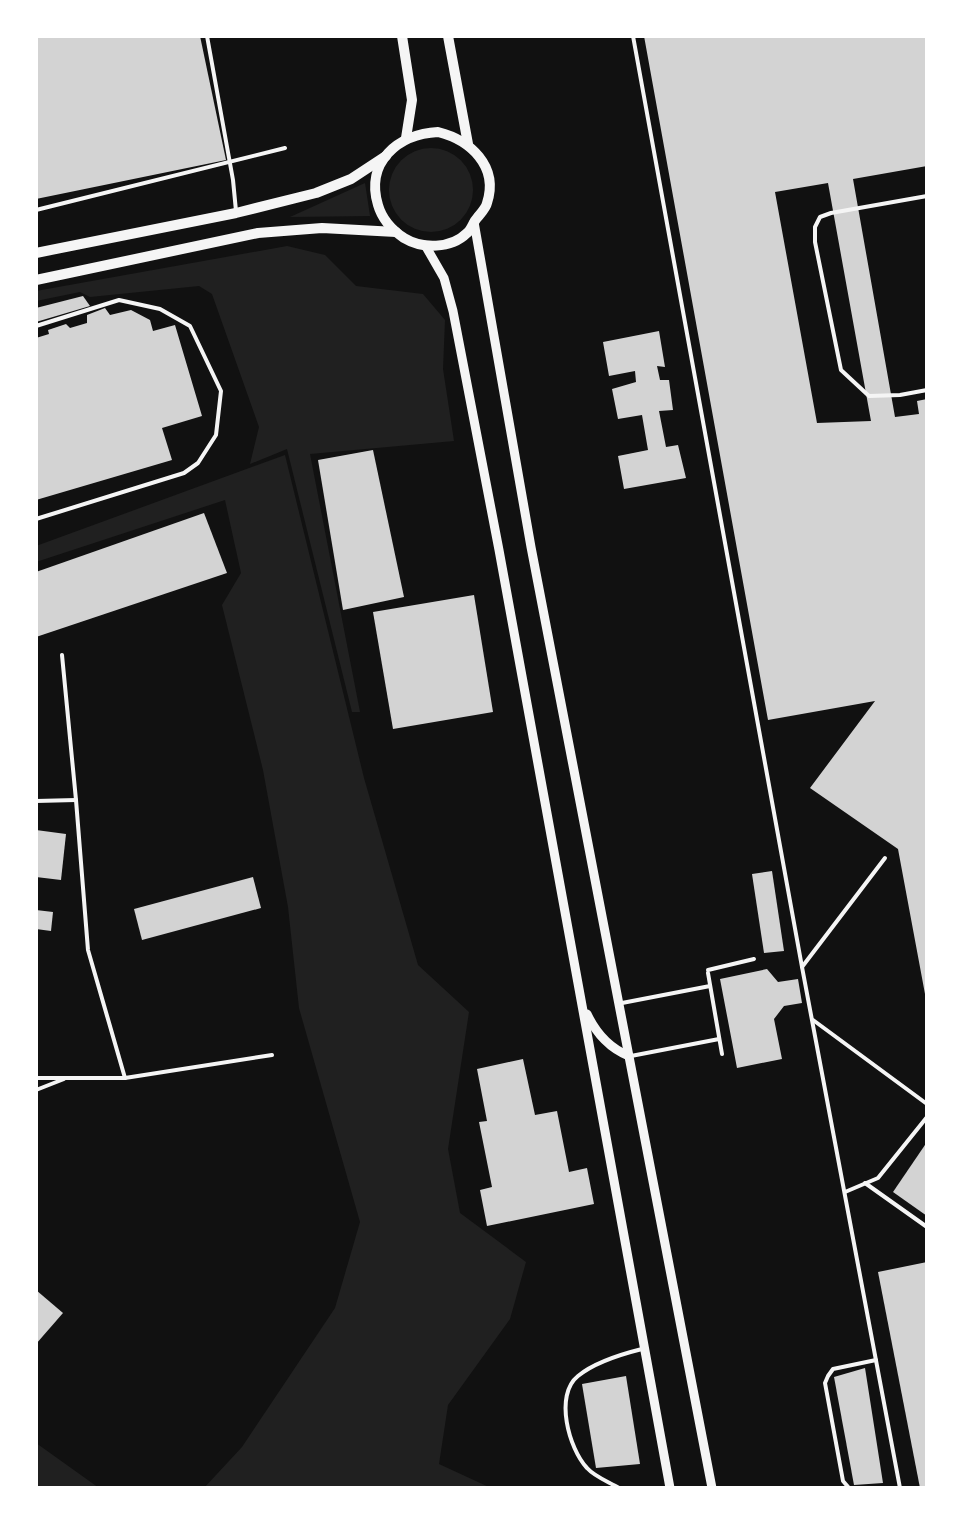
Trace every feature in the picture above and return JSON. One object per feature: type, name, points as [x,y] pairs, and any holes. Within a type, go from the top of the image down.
[{"type":"main road","points":[[402,36],[412,100],[406,138]]},
{"type":"main road","points":[[448,36],[468,144]]},
{"type":"main road","points":[[438,132],[468,144],[487,172],[490,188],[487,205],[469,232],[441,245],[425,245],[409,241],[396,232],[384,220],[377,204],[375,188],[378,171],[386,156],[406,138],[421,133],[438,132]]},
{"type":"main road","points":[[36,253],[236,213],[316,193],[351,179],[386,156]]},
{"type":"main road","points":[[36,280],[258,233],[322,228],[396,232]]},
{"type":"street","points":[[474,221],[534,562],[712,1488]]},
{"type":"street","points":[[425,245],[444,278],[453,311],[670,1488]]},
{"type":"street","points":[[581,1004],[593,1027],[606,1042],[616,1051],[629,1056]]},
{"type":"lane","points":[[207,36],[236,213]]},
{"type":"lane","points":[[633,36],[900,1488]]},
{"type":"lane","points":[[36,210],[285,148]]},
{"type":"lane","points":[[927,196],[820,217],[815,227],[815,242],[841,370],[869,396],[927,390]]},
{"type":"lane","points":[[36,326],[119,300],[160,309],[190,326],[221,391],[216,435],[198,463],[184,473],[36,519]]},
{"type":"lane","points":[[62,655],[88,950],[125,1078]]},
{"type":"lane","points":[[36,801],[76,800]]},
{"type":"lane","points":[[802,967],[885,858]]},
{"type":"lane","points":[[722,1054],[708,971],[754,959]]},
{"type":"lane","points":[[619,1003],[710,986]]},
{"type":"lane","points":[[812,1019],[927,1104]]},
{"type":"lane","points":[[629,1056],[719,1039]]},
{"type":"lane","points":[[36,1078],[125,1078],[272,1055]]},
{"type":"lane","points":[[36,1090],[66,1078]]},
{"type":"lane","points":[[845,1192],[878,1178],[927,1117]]},
{"type":"lane","points":[[865,1183],[927,1227]]},
{"type":"lane","points":[[619,1488],[588,1470],[574,1450],[564,1405],[569,1387],[577,1376],[614,1357],[644,1348]]},
{"type":"lane","points":[[849,1488],[843,1481],[825,1383],[833,1369],[876,1360]]},
{"type":"shaded area","points":[[423,148],[439,148],[455,155],[466,166],[473,190],[470,206],[461,220],[439,232],[423,232],[407,225],[396,214],[389,198],[389,182],[396,166],[407,155]]},
{"type":"shaded area","points":[[365,183],[370,216],[290,217]]},
{"type":"shaded area","points":[[287,246],[325,255],[356,286],[423,294],[445,320],[443,369],[454,441],[310,454],[360,712],[352,712],[287,449],[250,464],[259,427],[212,294],[199,286],[90,297],[80,292],[36,301],[36,291]]},
{"type":"shaded area","points":[[285,455],[364,778],[418,965],[469,1012],[448,1149],[460,1213],[526,1262],[510,1319],[448,1405],[439,1464],[491,1488],[204,1488],[242,1447],[335,1308],[360,1222],[299,1008],[288,907],[263,770],[222,605],[241,573],[225,500],[36,562],[36,546]]},
{"type":"shaded area","points":[[36,1443],[99,1488],[36,1488]]},
{"type":"building","points":[[36,36],[200,36],[226,160],[36,199]]},
{"type":"building","points":[[644,36],[927,36],[927,166],[853,179],[895,417],[919,414],[917,401],[927,399],[927,994],[898,849],[810,788],[875,701],[768,720]],"holes":[[[828,183],[871,421],[817,423],[775,192]]]},
{"type":"building","points":[[83,296],[90,306],[36,322],[36,308]]},
{"type":"building","points":[[105,308],[110,315],[131,310],[150,320],[153,331],[175,325],[202,416],[162,428],[172,460],[36,500],[36,338],[66,324],[70,328],[87,323],[87,315]]},
{"type":"building","points":[[659,331],[665,367],[657,366],[660,380],[669,380],[673,410],[659,411],[666,447],[678,445],[686,478],[624,489],[618,456],[648,450],[642,415],[618,419],[612,389],[636,382],[635,371],[609,376],[603,342]]},
{"type":"building","points":[[373,450],[404,597],[343,610],[318,460]]},
{"type":"building","points":[[204,513],[227,573],[36,637],[36,572]]},
{"type":"building","points":[[474,595],[493,712],[393,729],[373,612]]},
{"type":"building","points":[[36,830],[66,834],[61,880],[36,877]]},
{"type":"building","points":[[772,871],[784,951],[764,953],[752,874]]},
{"type":"building","points":[[253,877],[261,908],[142,940],[134,909]]},
{"type":"building","points":[[36,910],[53,912],[51,931],[36,929]]},
{"type":"building","points":[[767,969],[778,982],[798,979],[802,1003],[784,1006],[774,1019],[782,1059],[737,1068],[720,979]]},
{"type":"building","points":[[523,1059],[535,1115],[557,1111],[569,1172],[587,1168],[594,1204],[487,1226],[480,1190],[492,1187],[479,1122],[487,1121],[477,1069]]},
{"type":"building","points":[[927,1142],[927,1216],[893,1192]]},
{"type":"building","points":[[927,1262],[927,1488],[920,1488],[878,1272]]},
{"type":"building","points":[[36,1290],[63,1313],[36,1344]]},
{"type":"building","points":[[865,1368],[883,1483],[854,1485],[834,1377]]},
{"type":"building","points":[[626,1376],[640,1464],[596,1468],[582,1384]]}]
